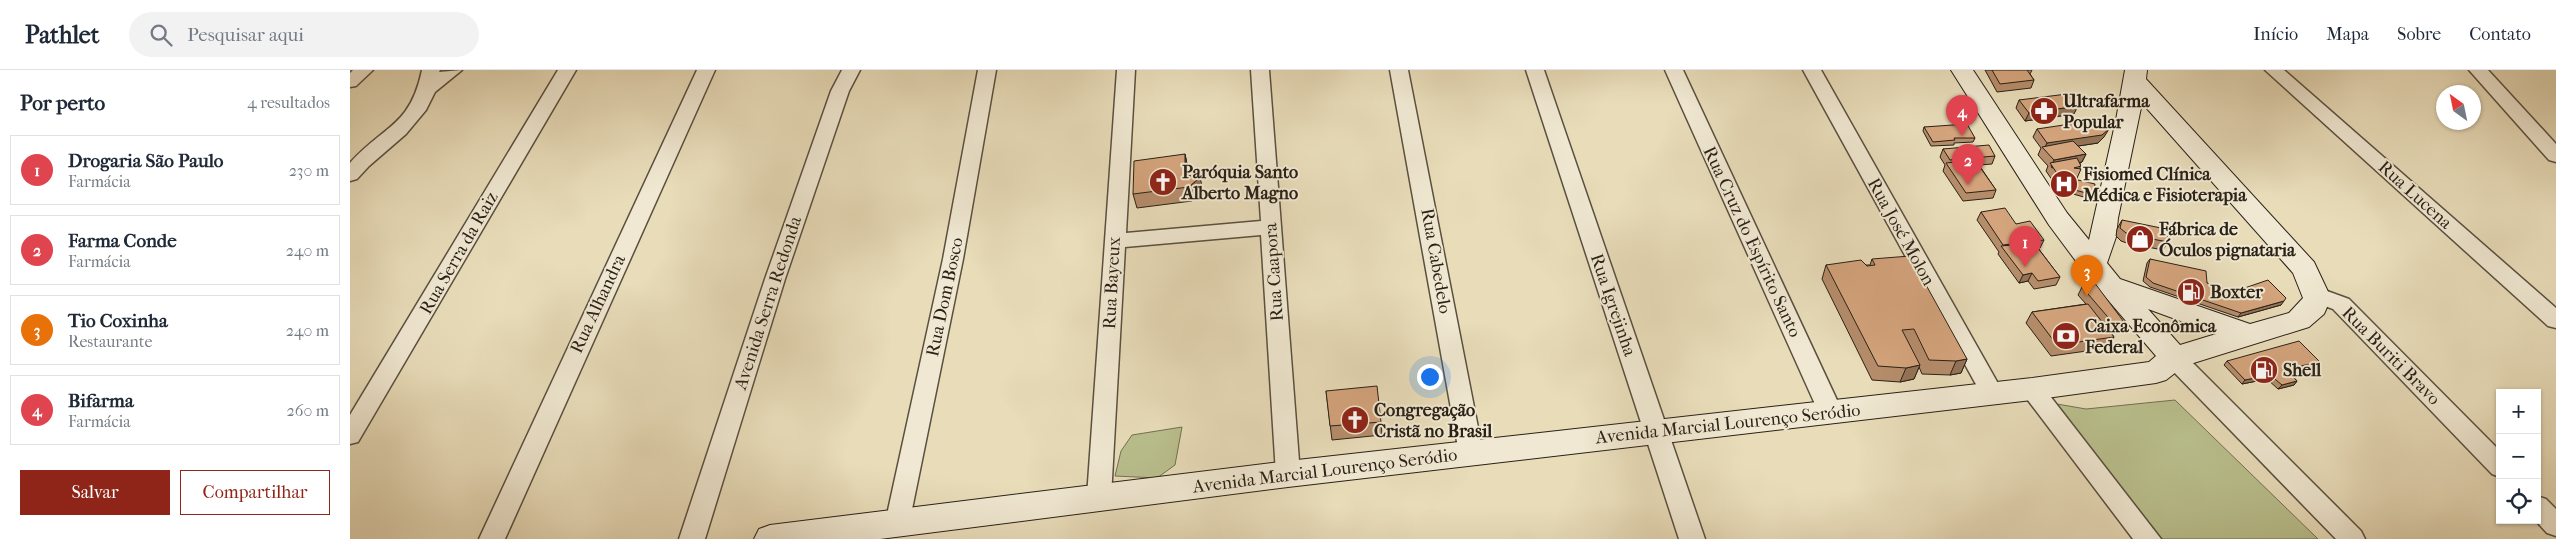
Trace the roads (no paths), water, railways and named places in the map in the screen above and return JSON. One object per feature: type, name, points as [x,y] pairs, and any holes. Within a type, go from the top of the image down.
[{"type":"main road","points":[[1962,70],[2058,219],[2093,265],[2174,358]]},
{"type":"main road","points":[[2093,265],[2103,237],[2105,218],[2128,120],[2131,73]]},
{"type":"main road","points":[[2131,73],[2181,132],[2305,269],[2316,295]]},
{"type":"main road","points":[[2128,120],[2136,117],[2151,118],[2181,132]]},
{"type":"main road","points":[[2058,219],[2083,221],[2105,218]]},
{"type":"main road","points":[[2111,286],[2251,336]]},
{"type":"main road","name":"Avenida Marcial Lourenço Seródio","points":[[787,538],[878,530],[1099,497],[1288,474],[1831,413],[2156,372],[2174,358],[2299,320],[2314,307],[2316,295]]},
{"type":"street","points":[[350,82],[364,70]]},
{"type":"street","points":[[350,175],[368,156],[406,126],[416,114],[430,79],[453,70]]},
{"type":"street","name":"Rua Serra da Raiz","points":[[350,435],[567,70]]},
{"type":"street","name":"Rua Alhandra","points":[[492,539],[706,70]]},
{"type":"street","name":"Avenida Serra Redonda","points":[[692,539],[775,279],[840,91],[851,70]]},
{"type":"street","name":"Rua Dom Bosco","points":[[878,530],[953,259],[987,70]]},
{"type":"street","name":"Rua Bayeux","points":[[1099,497],[1126,70]]},
{"type":"street","name":"Rua Caapora","points":[[1260,70],[1288,474]]},
{"type":"street","name":"Rua Cabedelo","points":[[1399,70],[1471,453]]},
{"type":"street","name":"Rua Igrejinha","points":[[1535,70],[1692,539]]},
{"type":"street","name":"Rua Cruz do Espírito Santo","points":[[1674,70],[1831,413]]},
{"type":"street","name":"Rua José Molon","points":[[1812,70],[1992,394]]},
{"type":"street","name":"Rua Lucena","points":[[2274,70],[2556,320]]},
{"type":"street","points":[[2478,70],[2556,156]]},
{"type":"street","points":[[1114,241],[1270,227]]},
{"type":"street","name":"Rua Buriti Bravo","points":[[2316,295],[2340,304],[2496,463]]},
{"type":"street","points":[[2174,358],[2352,539]]},
{"type":"street","points":[[2032,389],[2148,539]]},
{"type":"street","points":[[2541,510],[2556,525]]},
{"type":"place","name":"Ultrafarma Popular","points":[[2044,111]]},
{"type":"place","name":"Bifarma","points":[[1962,136]]},
{"type":"place","name":"Paróquia Santo Alberto Magno","points":[[1163,182]]},
{"type":"place","name":"Fisiomed Clínica Médica e Fisioterapia","points":[[2064,184]]},
{"type":"place","name":"Farma Conde","points":[[1968,185]]},
{"type":"place","name":"Fábrica de Óculos pignataria","points":[[2140,239]]},
{"type":"place","name":"Drogaria São Paulo","points":[[2025,267]]},
{"type":"place","name":"Boxter","points":[[2191,292]]},
{"type":"place","name":"Tio Coxinha","points":[[2087,296]]},
{"type":"place","name":"Caixa Econômica Federal","points":[[2066,336]]},
{"type":"place","name":"Shell","points":[[2264,370]]},
{"type":"place","name":"Congregação Cristã no Brasil","points":[[1355,420]]}]
